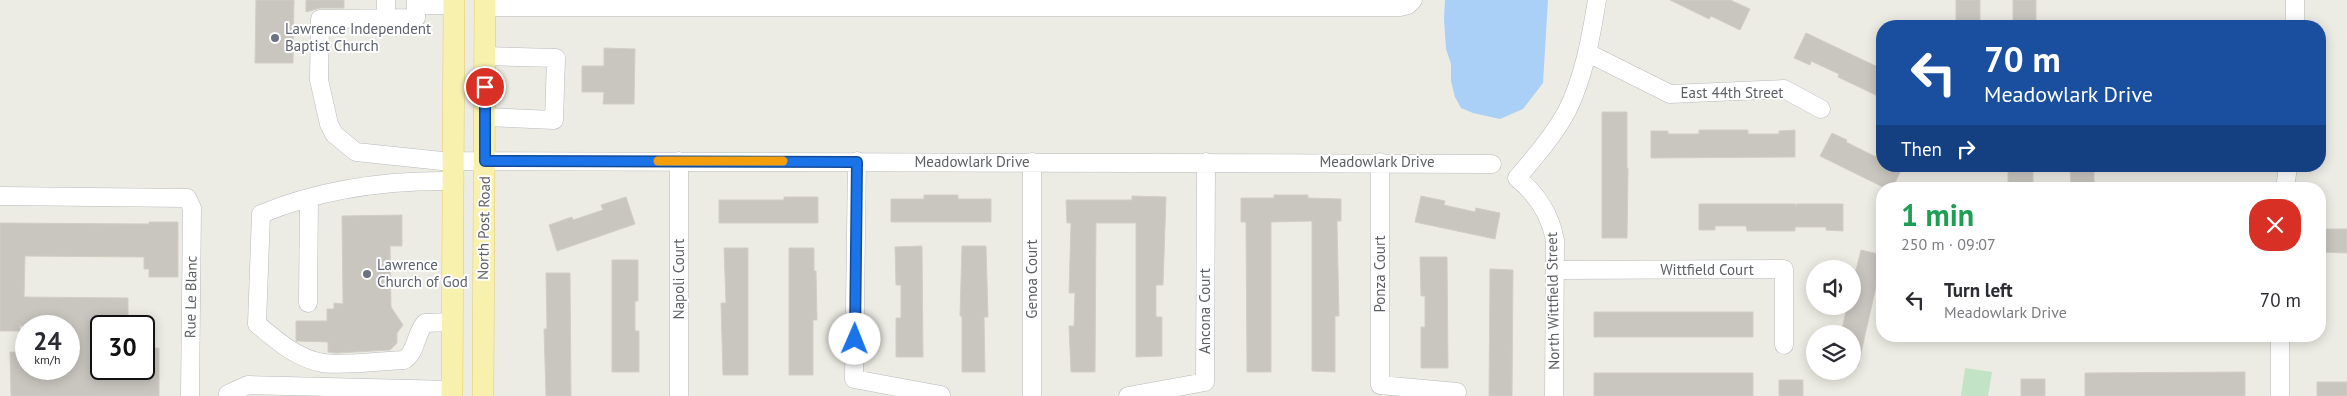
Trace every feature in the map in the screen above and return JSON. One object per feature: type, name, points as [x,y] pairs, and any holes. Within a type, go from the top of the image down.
[{"type":"main road","name":"North Post Road","points":[[452,393],[454,3]]},
{"type":"main road","name":"North Post Road","points":[[483,396],[485,4]]},
{"type":"street","points":[[485,4],[1400,7],[1408,5],[1413,0]]},
{"type":"street","name":"North Wittfield Street","points":[[1554,396],[1555,240],[1549,219],[1536,195],[1517,178],[1556,130],[1568,109],[1588,53],[1597,0]]},
{"type":"street","points":[[2295,0],[2295,20]]},
{"type":"street","points":[[453,171],[415,160],[356,152],[334,134],[329,124],[319,80],[320,19],[386,9],[416,18],[416,2],[454,3]]},
{"type":"street","name":"East 44th Street","points":[[1588,53],[1670,94],[1784,90],[1821,109]]},
{"type":"street","points":[[485,56],[556,58],[554,120],[485,118]]},
{"type":"street","name":"Meadowlark Drive","points":[[453,171],[485,161],[1380,162],[1492,164]]},
{"type":"street","name":"Napoli Court","points":[[678,161],[679,396]]},
{"type":"street","points":[[857,162],[854,379],[942,395]]},
{"type":"street","name":"Genoa Court","points":[[1032,162],[1032,396]]},
{"type":"street","name":"Ancona Court","points":[[1128,396],[1205,382],[1206,162]]},
{"type":"street","name":"Ponza Court","points":[[1380,162],[1380,385],[1457,392]]},
{"type":"street","points":[[452,322],[425,322],[421,327],[410,356],[404,360],[323,363],[308,358],[283,345],[257,324],[260,214],[309,198],[453,171]]},
{"type":"street","name":"Rue Le Blanc","points":[[0,196],[187,198],[192,208],[190,396]]},
{"type":"street","points":[[308,304],[309,198]]},
{"type":"street","name":"Wittfield Court","points":[[1555,270],[1784,269],[1784,345]]},
{"type":"street","points":[[2280,342],[2280,396]]},
{"type":"street","points":[[228,396],[228,394],[248,385],[337,392],[452,393]]},
{"type":"green space","points":[[1965,368],[1992,372],[1988,396],[1961,396]]},
{"type":"water","points":[[1445,0],[1548,0],[1543,83],[1523,109],[1500,119],[1473,113],[1461,108],[1455,97],[1451,81],[1451,64],[1446,49]]},
{"type":"building","name":"Lawrence Independent Baptist Church","points":[[256,0],[294,0],[293,63],[255,63]]},
{"type":"building","points":[[306,0],[344,0],[344,8],[320,8],[306,12]]},
{"type":"building","points":[[1670,0],[1730,0],[1750,9],[1740,30],[1711,16],[1709,19]]},
{"type":"building","points":[[1956,0],[1980,0],[1980,20],[1956,20]]},
{"type":"building","points":[[2013,0],[2036,0],[2036,20],[2013,20]]},
{"type":"building","points":[[1806,33],[1876,66],[1876,95],[1838,77],[1839,74],[1811,61],[1810,65],[1794,58]]},
{"type":"building","points":[[604,48],[635,49],[634,104],[603,104],[604,92],[582,92],[582,66],[604,66]]},
{"type":"building","points":[[1602,112],[1627,112],[1627,238],[1602,238]]},
{"type":"building","points":[[1699,130],[1748,130],[1748,134],[1779,134],[1779,131],[1795,130],[1795,157],[1651,158],[1651,131],[1668,131],[1668,134],[1699,134]]},
{"type":"building","points":[[1832,133],[1876,157],[1876,172],[1900,172],[1895,182],[1876,182],[1876,184],[1820,156]]},
{"type":"building","points":[[2008,172],[2033,172],[2033,182],[2008,182]]},
{"type":"building","points":[[2070,172],[2094,172],[2094,182],[2071,182]]},
{"type":"building","points":[[924,195],[958,195],[958,199],[991,199],[991,222],[891,222],[891,199],[924,199]]},
{"type":"building","points":[[1274,195],[1308,195],[1308,198],[1341,199],[1341,221],[1337,221],[1339,316],[1335,316],[1335,372],[1312,371],[1312,221],[1271,222],[1271,372],[1247,372],[1246,222],[1241,222],[1241,198],[1274,198]]},
{"type":"building","points":[[1132,196],[1166,197],[1163,285],[1156,285],[1156,317],[1162,317],[1162,356],[1136,357],[1136,223],[1096,223],[1095,372],[1071,372],[1069,326],[1074,326],[1075,293],[1069,293],[1071,223],[1067,223],[1066,200],[1132,200]]},
{"type":"building","points":[[1421,196],[1445,201],[1444,205],[1475,212],[1476,208],[1500,213],[1495,239],[1415,222]]},
{"type":"building","points":[[626,197],[635,224],[557,251],[549,225],[572,217],[573,220],[603,210],[601,205]]},
{"type":"building","points":[[784,197],[818,197],[818,223],[719,223],[719,200],[784,200]]},
{"type":"building","points":[[1699,204],[1796,204],[1796,207],[1797,204],[1843,204],[1843,231],[1826,230],[1826,227],[1795,227],[1795,231],[1747,231],[1746,226],[1715,226],[1715,230],[1699,230]]},
{"type":"building","name":"Lawrence Church of God","points":[[402,215],[402,246],[390,246],[391,307],[403,325],[397,333],[397,343],[390,350],[336,353],[328,352],[328,342],[296,341],[296,321],[327,321],[327,309],[334,309],[334,303],[343,304],[342,216]]},
{"type":"building","points":[[149,222],[178,222],[178,277],[149,277],[149,269],[144,269],[144,257],[25,256],[24,297],[128,298],[128,315],[90,315],[90,380],[155,380],[155,348],[159,348],[159,396],[11,396],[10,352],[15,352],[15,380],[80,380],[80,315],[15,315],[15,331],[0,331],[0,223],[149,224]]},
{"type":"building","points":[[2326,229],[2347,229],[2347,253],[2326,252]]},
{"type":"building","points":[[922,246],[923,357],[896,357],[896,318],[901,318],[901,285],[896,285],[895,247]]},
{"type":"building","points":[[962,246],[986,246],[988,317],[984,317],[985,372],[962,372],[962,316],[960,316]]},
{"type":"building","points":[[724,248],[748,248],[748,375],[723,375],[721,303],[726,303]]},
{"type":"building","points":[[789,248],[814,248],[817,320],[813,320],[813,375],[789,375]]},
{"type":"building","points":[[1861,250],[1876,254],[1876,286],[1861,353],[1861,325],[1843,325],[1845,315],[1861,315],[1861,260],[1858,260]]},
{"type":"building","points":[[1420,257],[1447,257],[1448,368],[1421,368],[1421,327],[1425,327],[1425,296],[1421,296]]},
{"type":"building","points":[[612,260],[638,260],[638,301],[635,301],[635,331],[639,331],[639,372],[612,372]]},
{"type":"building","points":[[1490,269],[1513,270],[1512,396],[1489,396]]},
{"type":"building","points":[[546,273],[570,273],[571,396],[546,396],[544,329],[547,329]]},
{"type":"building","points":[[1594,312],[1753,312],[1753,337],[1594,337]]},
{"type":"building","points":[[2245,372],[2245,396],[2085,396],[2085,373]]},
{"type":"building","points":[[1594,373],[1753,373],[1753,396],[1594,396]]},
{"type":"building","points":[[2021,379],[2045,379],[2045,396],[2021,396]]},
{"type":"building","points":[[1779,380],[1803,380],[1803,396],[1779,396]]},
{"type":"building","points":[[2317,382],[2347,382],[2347,396],[2317,396]]},
{"type":"slow traffic","points":[[658,161],[783,161]]},
{"type":"place","name":"Lawrence Independent Baptist Church","points":[[275,38]]},
{"type":"place","name":"Lawrence Church of God","points":[[367,274]]},
{"type":"route","points":[[485,87],[485,161],[857,162],[855,339]]}]
